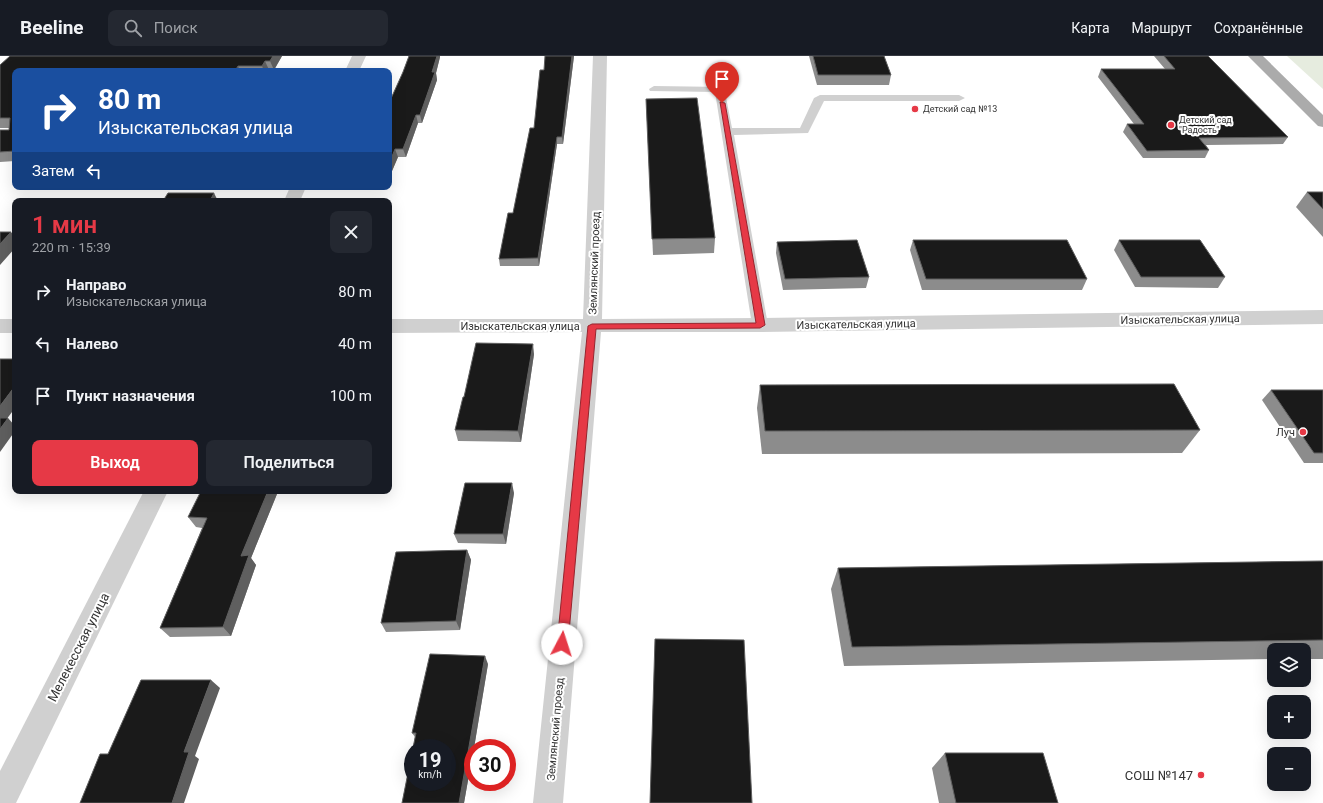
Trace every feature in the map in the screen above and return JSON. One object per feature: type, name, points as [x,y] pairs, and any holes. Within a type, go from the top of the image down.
[{"type":"main road","points":[[1255,56],[1323,123]]},
{"type":"street","points":[[353,68],[359,56]]},
{"type":"street","name":"Землянский проезд","points":[[548,803],[592,326],[600,56]]},
{"type":"street","name":"Изыскательская улица","points":[[392,326],[760,325],[1323,318]]},
{"type":"street","points":[[0,326],[12,326]]},
{"type":"street","name":"Мелекесская улица","points":[[0,803],[154,494]]},
{"type":"lane","points":[[654,89],[720,89],[760,325]]},
{"type":"lane","points":[[727,132],[804,131],[820,98],[959,98]]},
{"type":"shaded area","points":[[1287,56],[1323,56],[1323,89]]},
{"type":"building","points":[[10,56],[273,56],[270,61],[265,61],[262,66],[238,66],[237,68],[12,68],[12,151],[0,152],[0,130],[9,130],[10,118],[0,118],[0,65]]},
{"type":"building","points":[[409,56],[437,56],[432,72],[435,72],[420,115],[416,115],[403,149],[395,149],[392,156],[392,96]]},
{"type":"building","points":[[545,56],[572,56],[562,137],[557,137],[538,258],[499,259],[508,213],[513,213],[530,128],[534,128],[540,70],[544,70]]},
{"type":"building","points":[[813,56],[884,56],[891,75],[818,75]]},
{"type":"building","points":[[1164,56],[1208,56],[1288,137],[1199,138],[1209,150],[1147,151],[1127,124],[1144,124],[1101,69],[1175,69]]},
{"type":"building","points":[[697,98],[715,238],[652,239],[646,99]]},
{"type":"building","points":[[1307,192],[1323,192],[1323,209]]},
{"type":"building","points":[[168,193],[214,193],[212,198],[165,198]]},
{"type":"building","points":[[0,232],[11,232],[0,244]]},
{"type":"building","points":[[857,240],[869,277],[785,279],[777,242]]},
{"type":"building","points":[[913,240],[1067,240],[1087,279],[926,279]]},
{"type":"building","points":[[1119,240],[1200,240],[1225,277],[1141,277]]},
{"type":"building","points":[[476,343],[533,344],[518,431],[455,430]]},
{"type":"building","points":[[0,359],[12,359],[12,390],[0,406]]},
{"type":"building","points":[[1174,384],[1200,430],[765,431],[760,385]]},
{"type":"building","points":[[1271,390],[1323,390],[1323,453],[1314,453]]},
{"type":"building","points":[[0,418],[8,418],[0,429]]},
{"type":"building","points":[[465,483],[512,483],[503,534],[454,534]]},
{"type":"building","points":[[200,494],[267,494],[241,556],[249,555],[223,627],[160,628],[207,518],[188,517]]},
{"type":"building","points":[[467,550],[456,621],[381,623],[396,552]]},
{"type":"building","points":[[1323,561],[1323,640],[852,647],[838,568]]},
{"type":"building","points":[[655,639],[744,640],[752,803],[650,803]]},
{"type":"building","points":[[430,654],[485,656],[470,739],[464,739],[464,775],[459,803],[402,803],[404,791],[456,791],[456,739],[415,739],[416,733],[412,733]]},
{"type":"building","points":[[141,680],[211,680],[184,752],[189,752],[172,803],[80,803],[100,754],[108,754]]},
{"type":"building","points":[[945,753],[1043,753],[1058,803],[956,803]]},
{"type":"place","name":"Детский сад №13","points":[[915,109]]},
{"type":"place","name":"Детский сад \"Радость\"","points":[[1171,125]]},
{"type":"place","name":"Луч","points":[[1303,432]]},
{"type":"place","name":"СОШ №147","points":[[1201,775]]},
{"type":"route","points":[[562,644],[592,326],[760,325],[722,103]]}]
